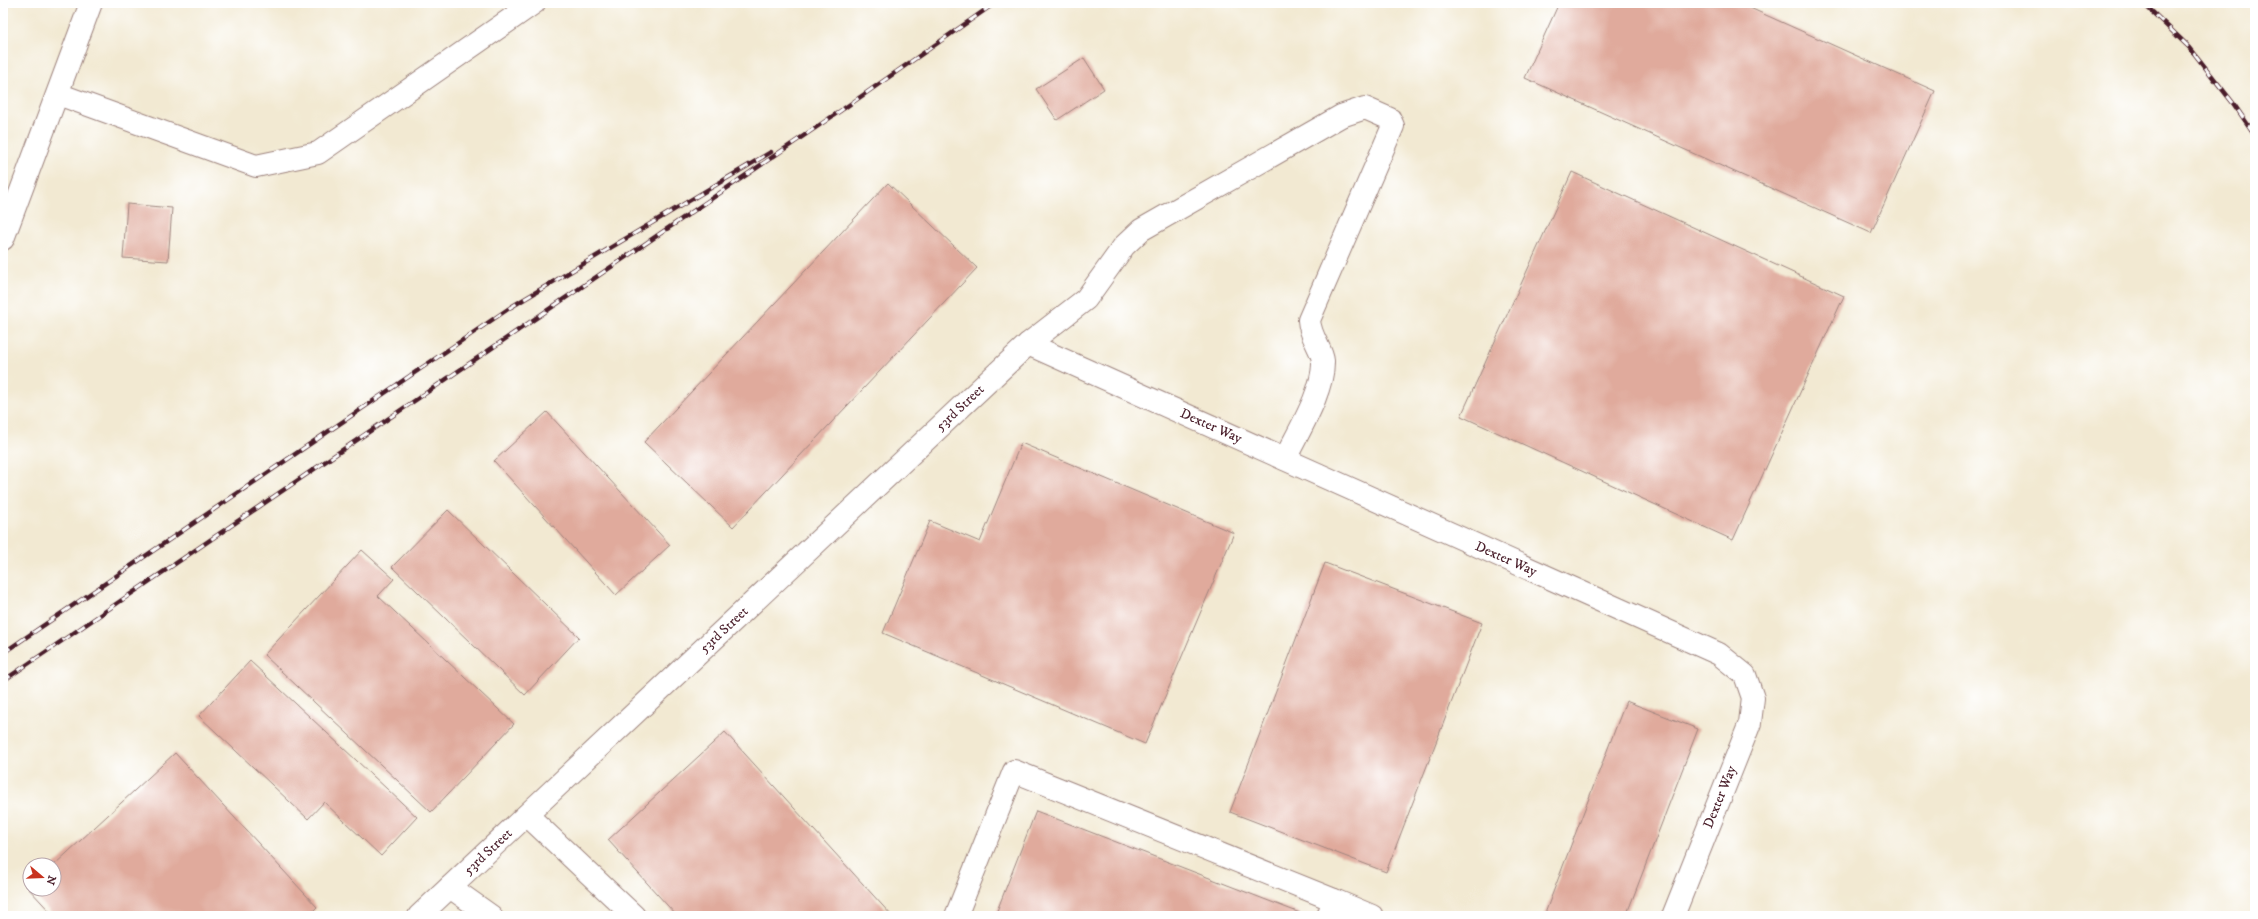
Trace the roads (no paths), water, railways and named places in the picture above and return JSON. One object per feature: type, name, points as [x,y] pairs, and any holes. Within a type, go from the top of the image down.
[{"type":"street","points":[[3,239],[91,3]]},
{"type":"street","points":[[58,94],[256,166],[318,153],[534,3]]},
{"type":"street","name":"53rd Street","points":[[419,916],[1028,344],[1086,299],[1124,246],[1141,230],[1341,116],[1365,108],[1390,119],[1393,126],[1309,320],[1313,339],[1323,359],[1322,371],[1318,389],[1286,459]]},
{"type":"street","name":"Dexter Way","points":[[1028,344],[1719,654],[1745,674],[1753,698],[1750,723],[1673,916]]},
{"type":"street","points":[[956,916],[1014,771],[1331,908],[1372,916]]},
{"type":"street","points":[[527,815],[634,916]]},
{"type":"street","points":[[450,887],[491,916]]},
{"type":"railway","points":[[3,681],[846,107],[995,3]]},
{"type":"railway","points":[[2143,3],[2190,48],[2233,103],[2255,135]]},
{"type":"railway","points":[[3,653],[511,307],[771,152]]}]
